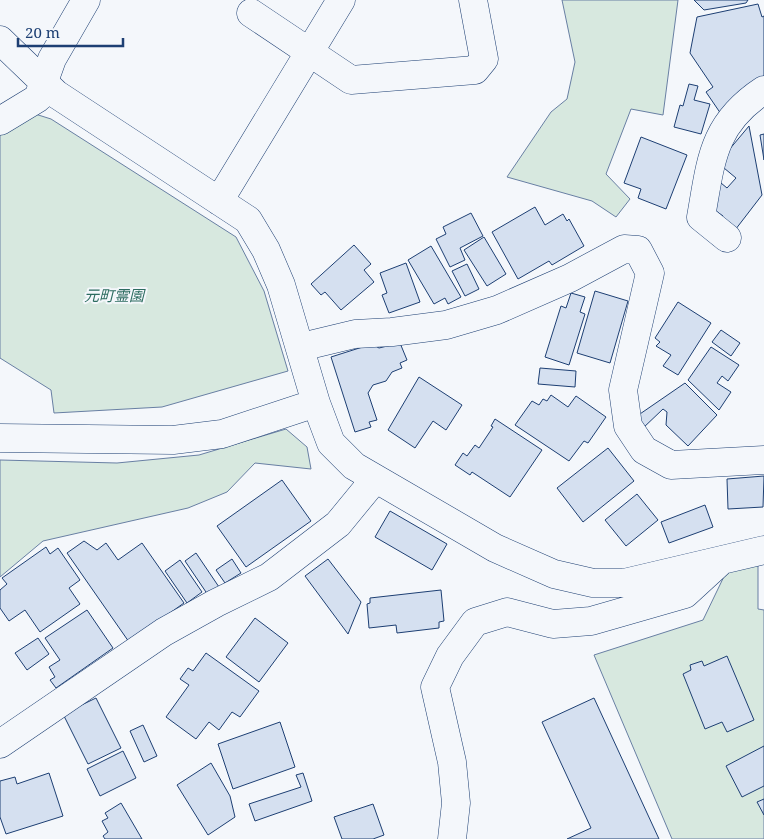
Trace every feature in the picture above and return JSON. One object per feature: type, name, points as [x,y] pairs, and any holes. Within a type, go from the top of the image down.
[{"type":"street","points":[[0,121],[38,98],[52,59],[86,0]]},
{"type":"street","points":[[218,201],[341,0]]},
{"type":"street","points":[[251,13],[352,80],[475,70],[484,59],[473,0]]},
{"type":"street","points":[[0,40],[56,94],[248,220],[266,250],[301,347],[316,403],[331,443],[354,466],[495,548],[554,574],[593,583],[624,582],[764,550]]},
{"type":"street","points":[[727,238],[701,217],[712,159],[731,117],[744,103],[764,90]]},
{"type":"street","points":[[301,347],[355,334],[392,332],[446,325],[497,310],[570,278],[624,249],[638,250],[650,273],[624,390],[628,426],[644,450],[670,465],[764,460]]},
{"type":"street","points":[[0,438],[173,440],[222,434],[316,403]]},
{"type":"street","points":[[0,744],[164,632],[216,603],[269,577],[338,524],[374,479]]},
{"type":"street","points":[[452,839],[456,803],[452,762],[435,687],[450,656],[475,622],[507,612],[553,624],[591,621],[685,594],[724,559]]},
{"type":"green space","points":[[562,0],[678,0],[663,115],[631,109],[606,174],[630,199],[616,217],[592,201],[507,177],[551,112],[567,99],[575,62]]},
{"type":"green space","name":"元町霊園","points":[[32,113],[51,119],[236,237],[264,291],[288,371],[162,407],[54,413],[51,390],[0,358],[0,132]]},
{"type":"green space","points":[[286,429],[307,447],[311,469],[255,463],[227,492],[188,508],[43,541],[0,577],[0,460],[117,463],[199,455]]},
{"type":"green space","points":[[758,561],[758,609],[764,610],[764,839],[672,839],[594,655],[703,620],[730,564]]},
{"type":"building","points":[[694,0],[748,0],[746,3],[704,10]]},
{"type":"building","points":[[758,4],[762,17],[764,16],[764,78],[721,114],[706,92],[713,87],[690,53],[697,17]]},
{"type":"building","points":[[689,84],[698,86],[694,100],[710,104],[701,134],[674,127],[680,105],[683,106]]},
{"type":"building","points":[[749,126],[762,195],[732,234],[718,223],[723,216],[712,208],[715,178],[727,188],[736,178],[718,163]]},
{"type":"building","points":[[764,134],[764,160],[760,135]]},
{"type":"building","points":[[641,137],[687,155],[666,209],[638,198],[641,189],[624,183]]},
{"type":"building","points":[[535,207],[545,225],[563,214],[567,221],[569,219],[584,246],[552,265],[549,261],[518,279],[492,232]]},
{"type":"building","points":[[471,213],[483,236],[460,248],[465,260],[450,267],[436,239],[446,234],[443,227]]},
{"type":"building","points":[[484,237],[506,274],[487,286],[464,250]]},
{"type":"building","points":[[354,245],[371,264],[364,270],[374,282],[341,310],[325,292],[321,295],[311,284]]},
{"type":"building","points":[[431,246],[461,297],[448,304],[445,298],[434,304],[408,260]]},
{"type":"building","points":[[406,263],[420,302],[389,313],[382,295],[387,293],[380,273]]},
{"type":"building","points":[[467,264],[479,289],[465,296],[452,271]]},
{"type":"building","points":[[595,291],[628,301],[610,363],[577,353]]},
{"type":"building","points":[[571,293],[585,297],[580,312],[585,314],[569,365],[545,357],[561,306],[566,308]]},
{"type":"building","points":[[678,302],[711,323],[678,375],[663,366],[671,355],[656,346],[660,342],[655,338]]},
{"type":"building","points":[[721,330],[740,343],[731,356],[712,342]]},
{"type":"building","points":[[400,343],[407,360],[400,363],[402,368],[392,372],[386,381],[373,385],[368,393],[377,420],[369,422],[371,427],[355,432],[331,357],[372,344],[379,348]]},
{"type":"building","points":[[711,347],[739,365],[728,381],[722,376],[717,383],[731,392],[719,410],[688,380]]},
{"type":"building","points":[[540,368],[576,371],[575,387],[538,384]]},
{"type":"building","points":[[419,377],[462,405],[446,430],[433,421],[415,448],[388,430]]},
{"type":"building","points":[[685,383],[717,415],[688,446],[666,425],[667,412],[663,409],[642,429],[637,416]]},
{"type":"building","points":[[551,395],[568,407],[576,396],[606,417],[588,443],[584,441],[569,461],[515,425],[532,401],[539,405],[543,399],[547,401]]},
{"type":"building","points":[[495,419],[542,450],[510,497],[472,472],[470,475],[455,465],[463,453],[467,456],[475,445],[479,448],[493,427],[491,426]]},
{"type":"building","points":[[608,448],[634,481],[583,522],[557,488]]},
{"type":"building","points":[[764,476],[763,507],[728,509],[727,479]]},
{"type":"building","points":[[282,480],[311,521],[246,567],[217,526]]},
{"type":"building","points":[[637,494],[658,520],[626,546],[605,520]]},
{"type":"building","points":[[705,505],[713,527],[669,543],[661,522]]},
{"type":"building","points":[[390,511],[447,544],[432,570],[375,537]]},
{"type":"building","points":[[84,541],[97,550],[106,543],[118,560],[142,543],[184,603],[129,642],[67,553]]},
{"type":"building","points":[[46,547],[50,554],[58,548],[80,580],[69,588],[80,604],[40,632],[25,610],[9,621],[0,608],[0,590],[7,584],[2,578]]},
{"type":"building","points":[[196,553],[219,587],[208,595],[185,561]]},
{"type":"building","points":[[232,559],[241,573],[225,583],[216,570]]},
{"type":"building","points":[[328,559],[361,602],[348,634],[305,576]]},
{"type":"building","points":[[180,560],[202,592],[187,603],[165,571]]},
{"type":"building","points":[[441,590],[444,621],[439,622],[439,628],[397,633],[396,625],[369,628],[367,604],[370,603],[370,598]]},
{"type":"building","points":[[87,610],[113,648],[56,688],[50,680],[55,677],[49,667],[60,660],[45,638]]},
{"type":"building","points":[[255,618],[288,643],[259,682],[226,657]]},
{"type":"building","points":[[38,638],[49,654],[27,670],[15,653]]},
{"type":"building","points":[[206,653],[259,691],[240,717],[232,712],[219,730],[209,722],[196,739],[166,717],[189,685],[180,679],[188,668],[193,671]]},
{"type":"building","points":[[727,656],[754,720],[727,732],[722,722],[705,729],[683,674],[691,670],[690,665],[702,661],[704,666]]},
{"type":"building","points":[[96,698],[121,748],[88,764],[63,714]]},
{"type":"building","points":[[594,698],[659,839],[567,839],[591,828],[542,722]]},
{"type":"building","points":[[280,722],[295,767],[233,789],[218,744]]},
{"type":"building","points":[[143,725],[157,756],[144,762],[130,731]]},
{"type":"building","points":[[764,746],[764,786],[742,797],[726,766]]},
{"type":"building","points":[[123,751],[136,778],[100,796],[87,769]]},
{"type":"building","points":[[211,763],[230,796],[235,817],[208,835],[177,785]]},
{"type":"building","points":[[49,773],[63,816],[6,834],[0,817],[0,781],[15,777],[17,784]]},
{"type":"building","points":[[303,773],[312,801],[255,821],[249,804],[301,787],[296,775]]},
{"type":"building","points":[[764,799],[764,815],[757,802]]},
{"type":"building","points":[[121,803],[142,839],[105,839],[103,836],[108,832],[102,821],[108,818],[105,813]]},
{"type":"building","points":[[373,804],[384,835],[373,839],[342,839],[334,817]]}]
